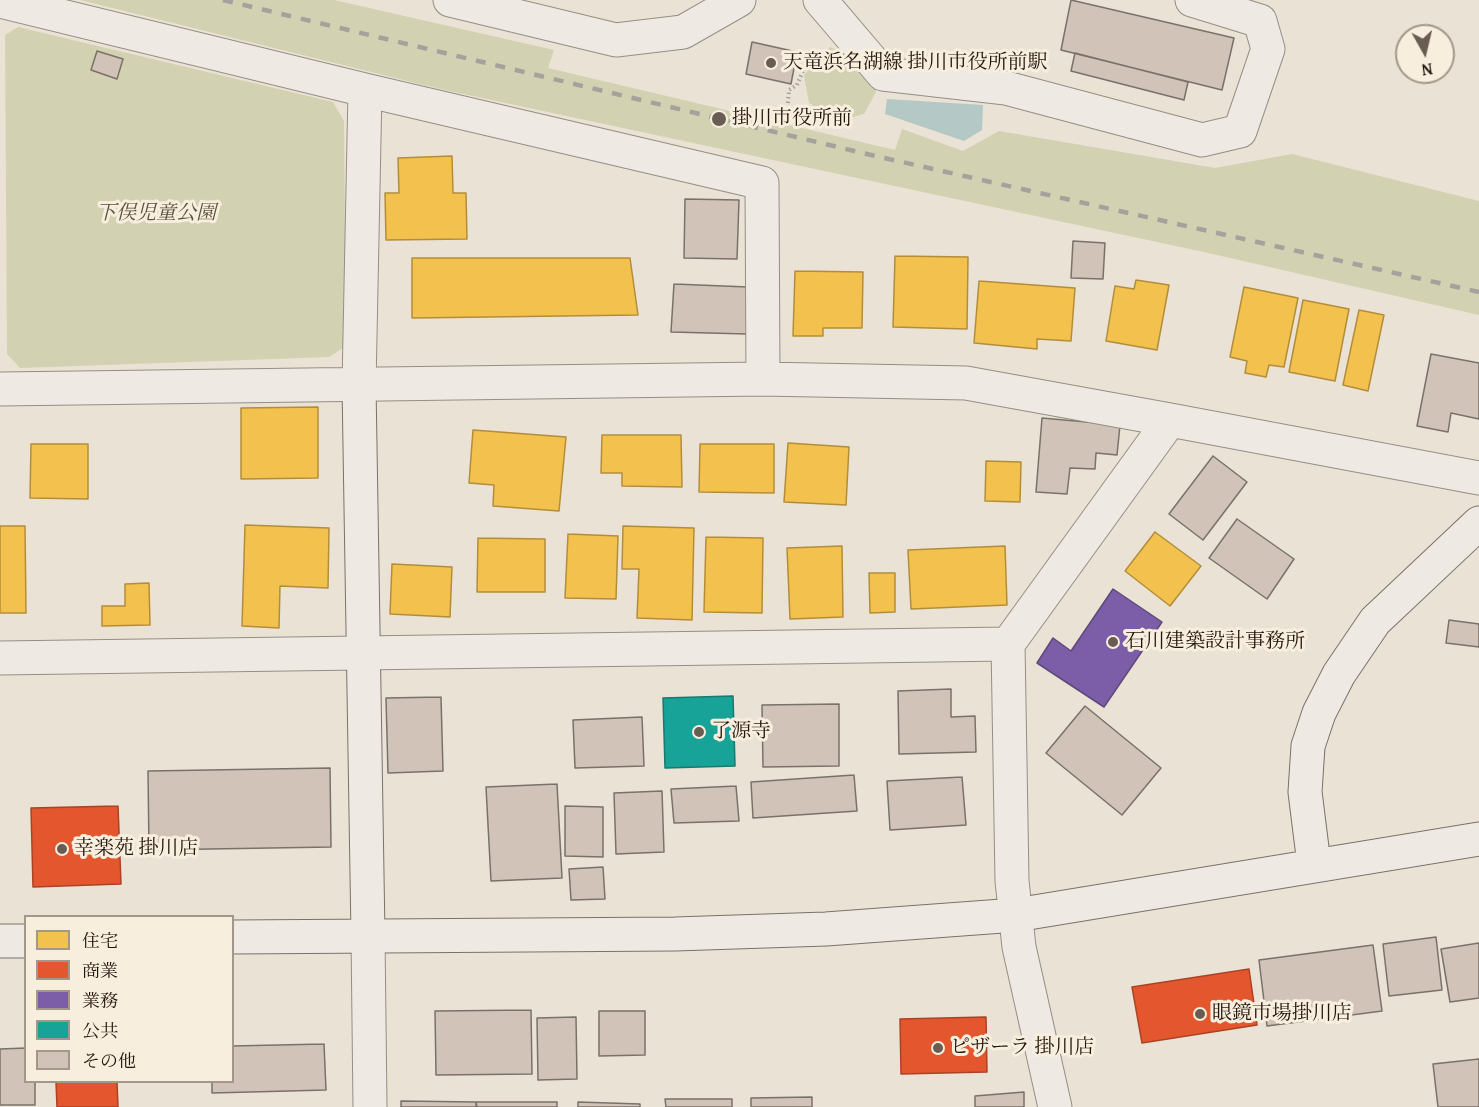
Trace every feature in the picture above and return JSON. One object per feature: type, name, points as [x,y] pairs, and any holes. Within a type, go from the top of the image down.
[{"type":"street","points":[[450,0],[616,40],[683,32],[740,0]]},
{"type":"street","points":[[820,0],[883,74],[1006,88],[1202,140],[1240,131],[1268,49],[1260,21],[1192,0]]},
{"type":"street","points":[[0,1],[762,183],[764,379]]},
{"type":"street","points":[[365,90],[359,386],[370,1107]]},
{"type":"street","points":[[0,389],[764,379],[966,383],[1479,478]]},
{"type":"street","points":[[1055,1107],[1019,947],[1012,881],[1008,644],[1170,420]]},
{"type":"street","points":[[1314,864],[1305,792],[1308,746],[1319,713],[1339,674],[1375,621],[1446,551],[1479,523]]},
{"type":"street","points":[[0,658],[1008,644]]},
{"type":"street","points":[[234,938],[675,934],[826,929],[1016,915],[1314,864],[1479,839]]},
{"type":"street","points":[[0,941],[24,941]]},
{"type":"path","points":[[788,104],[789,90],[797,85],[814,44]]},
{"type":"green space","points":[[80,0],[334,0],[554,50],[548,68],[895,150],[902,129],[963,151],[999,131],[1215,168],[1292,154],[1479,201],[1479,315],[1204,252],[440,89]]},
{"type":"green space","name":"下俣児童公園","points":[[18,27],[333,102],[344,121],[346,346],[329,357],[20,368],[7,354],[5,35]]},
{"type":"green space","points":[[830,47],[871,66],[876,92],[864,114],[849,118],[820,110],[809,103],[804,75]]},
{"type":"shaded area","points":[[887,99],[983,105],[982,130],[964,141],[885,114]]},
{"type":"building: 住宅","points":[[452,156],[453,193],[466,193],[467,239],[386,240],[385,193],[399,193],[398,158]]},
{"type":"building: 住宅","points":[[895,256],[968,257],[967,329],[893,327]]},
{"type":"building: 住宅","points":[[412,258],[630,258],[638,315],[412,318]]},
{"type":"building: 住宅","points":[[795,271],[863,272],[862,328],[823,328],[823,336],[793,336]]},
{"type":"building: 住宅","points":[[1136,280],[1169,285],[1157,350],[1106,341],[1115,286],[1134,289]]},
{"type":"building: 住宅","points":[[979,281],[1075,288],[1071,341],[1037,339],[1037,349],[974,343]]},
{"type":"building: 住宅","points":[[1244,287],[1298,298],[1284,367],[1269,365],[1266,377],[1245,373],[1247,361],[1230,357]]},
{"type":"building: 住宅","points":[[1303,300],[1349,309],[1335,381],[1289,372]]},
{"type":"building: 住宅","points":[[1359,310],[1384,315],[1368,391],[1343,385]]},
{"type":"building: 住宅","points":[[318,407],[318,478],[241,479],[241,408]]},
{"type":"building: 住宅","points":[[473,430],[566,437],[559,511],[493,506],[494,485],[469,483]]},
{"type":"building: 住宅","points":[[602,435],[681,435],[682,487],[622,486],[622,473],[601,473]]},
{"type":"building: 住宅","points":[[788,443],[849,447],[846,505],[784,502]]},
{"type":"building: 住宅","points":[[31,444],[88,444],[88,499],[30,498]]},
{"type":"building: 住宅","points":[[700,444],[774,444],[774,493],[699,492]]},
{"type":"building: 住宅","points":[[986,461],[1021,462],[1020,502],[985,501]]},
{"type":"building: 住宅","points":[[245,525],[329,528],[328,588],[280,586],[279,628],[242,626]]},
{"type":"building: 住宅","points":[[0,526],[25,526],[26,613],[0,613]]},
{"type":"building: 住宅","points":[[623,526],[694,528],[692,620],[637,618],[639,569],[622,569]]},
{"type":"building: 住宅","points":[[1155,532],[1201,566],[1170,606],[1125,571]]},
{"type":"building: 住宅","points":[[568,534],[618,536],[616,599],[565,598]]},
{"type":"building: 住宅","points":[[706,537],[763,538],[762,613],[704,612]]},
{"type":"building: 住宅","points":[[478,538],[545,539],[545,592],[477,592]]},
{"type":"building: 住宅","points":[[842,546],[843,617],[790,619],[787,548]]},
{"type":"building: 住宅","points":[[1005,546],[1007,605],[911,609],[908,550]]},
{"type":"building: 住宅","points":[[392,564],[452,567],[450,617],[390,614]]},
{"type":"building: 住宅","points":[[869,573],[895,573],[895,612],[870,613]]},
{"type":"building: 住宅","points":[[149,583],[150,625],[102,626],[102,606],[125,606],[125,584]]},
{"type":"building: 商業","points":[[118,806],[121,884],[33,887],[31,808]]},
{"type":"building: 商業","points":[[1249,969],[1257,1025],[1142,1043],[1132,987]]},
{"type":"building: 商業","points":[[986,1017],[987,1072],[901,1074],[900,1019]]},
{"type":"building: 商業","points":[[56,1083],[117,1083],[118,1107],[57,1107]]},
{"type":"building: 業務","points":[[1113,589],[1162,622],[1104,707],[1037,663],[1053,638],[1071,651]]},
{"type":"building: 公共","name":"了源寺","points":[[733,696],[735,766],[665,768],[663,698]]},
{"type":"building: その他","points":[[1071,0],[1234,38],[1222,90],[1061,50]]},
{"type":"building: その他","name":"天竜浜名湖線 掛川市役所前駅","points":[[752,42],[797,52],[791,84],[746,74]]},
{"type":"building: その他","points":[[97,51],[123,59],[117,79],[91,70]]},
{"type":"building: その他","points":[[1075,53],[1188,82],[1184,100],[1071,71]]},
{"type":"building: その他","points":[[685,199],[739,200],[737,259],[684,258]]},
{"type":"building: その他","points":[[1073,241],[1105,243],[1103,279],[1071,278]]},
{"type":"building: その他","points":[[674,284],[748,287],[747,334],[671,332]]},
{"type":"building: その他","points":[[1431,354],[1479,363],[1479,419],[1451,413],[1448,432],[1417,426]]},
{"type":"building: その他","points":[[1042,418],[1120,425],[1117,455],[1096,453],[1095,469],[1070,468],[1067,494],[1036,492]]},
{"type":"building: その他","points":[[1213,456],[1247,482],[1203,540],[1169,514]]},
{"type":"building: その他","points":[[1237,519],[1294,559],[1267,599],[1209,558]]},
{"type":"building: その他","points":[[1449,620],[1479,624],[1479,647],[1446,643]]},
{"type":"building: その他","points":[[951,689],[951,717],[975,716],[976,752],[899,754],[898,691]]},
{"type":"building: その他","points":[[441,697],[443,771],[388,773],[386,698]]},
{"type":"building: その他","points":[[839,704],[839,766],[763,767],[762,705]]},
{"type":"building: その他","points":[[1085,706],[1161,768],[1122,815],[1046,753]]},
{"type":"building: その他","points":[[642,717],[644,766],[575,768],[573,720]]},
{"type":"building: その他","points":[[330,768],[331,847],[149,850],[148,771]]},
{"type":"building: その他","points":[[854,775],[857,811],[753,818],[751,782]]},
{"type":"building: その他","points":[[962,777],[966,825],[890,830],[887,781]]},
{"type":"building: その他","points":[[557,784],[562,878],[491,881],[486,787]]},
{"type":"building: その他","points":[[736,786],[739,821],[674,823],[671,789]]},
{"type":"building: その他","points":[[662,791],[664,852],[616,854],[614,793]]},
{"type":"building: その他","points":[[565,806],[603,807],[603,857],[565,856]]},
{"type":"building: その他","points":[[603,867],[605,899],[571,900],[569,869]]},
{"type":"building: その他","points":[[1436,937],[1442,990],[1389,996],[1383,944]]},
{"type":"building: その他","points":[[1479,943],[1479,998],[1450,1002],[1441,949]]},
{"type":"building: その他","points":[[1373,945],[1382,1011],[1267,1026],[1259,960]]},
{"type":"building: その他","points":[[531,1010],[532,1074],[436,1075],[435,1011]]},
{"type":"building: その他","points":[[599,1011],[645,1011],[645,1055],[599,1056]]},
{"type":"building: その他","points":[[576,1017],[577,1079],[538,1080],[537,1018]]},
{"type":"building: その他","points":[[324,1044],[326,1090],[212,1093],[212,1083],[234,1083],[234,1046]]},
{"type":"building: その他","points":[[24,1048],[24,1083],[35,1083],[35,1105],[0,1105],[0,1049]]},
{"type":"building: その他","points":[[1479,1059],[1479,1107],[1438,1107],[1433,1064]]},
{"type":"building: その他","points":[[1024,1092],[1024,1107],[975,1107],[975,1096]]},
{"type":"building: その他","points":[[812,1097],[812,1107],[751,1107],[751,1098]]},
{"type":"building: その他","points":[[665,1099],[732,1099],[732,1107],[666,1107]]},
{"type":"building: その他","points":[[401,1101],[476,1102],[476,1107],[401,1107]]},
{"type":"building: その他","points":[[476,1102],[557,1102],[557,1107],[477,1107]]},
{"type":"building: その他","points":[[578,1102],[640,1104],[640,1107],[578,1107]]},
{"type":"railway","points":[[223,0],[871,155],[1479,292]]},
{"type":"place","name":"天竜浜名湖線 掛川市役所前駅","points":[[771,63]]},
{"type":"place","name":"掛川市役所前","points":[[719,119]]},
{"type":"place","name":"石川建築設計事務所","points":[[1113,642]]},
{"type":"place","name":"了源寺","points":[[699,732]]},
{"type":"place","name":"幸楽苑 掛川店","points":[[62,849]]},
{"type":"place","name":"眼鏡市場掛川店","points":[[1200,1014]]},
{"type":"place","name":"ピザーラ 掛川店","points":[[938,1048]]}]
